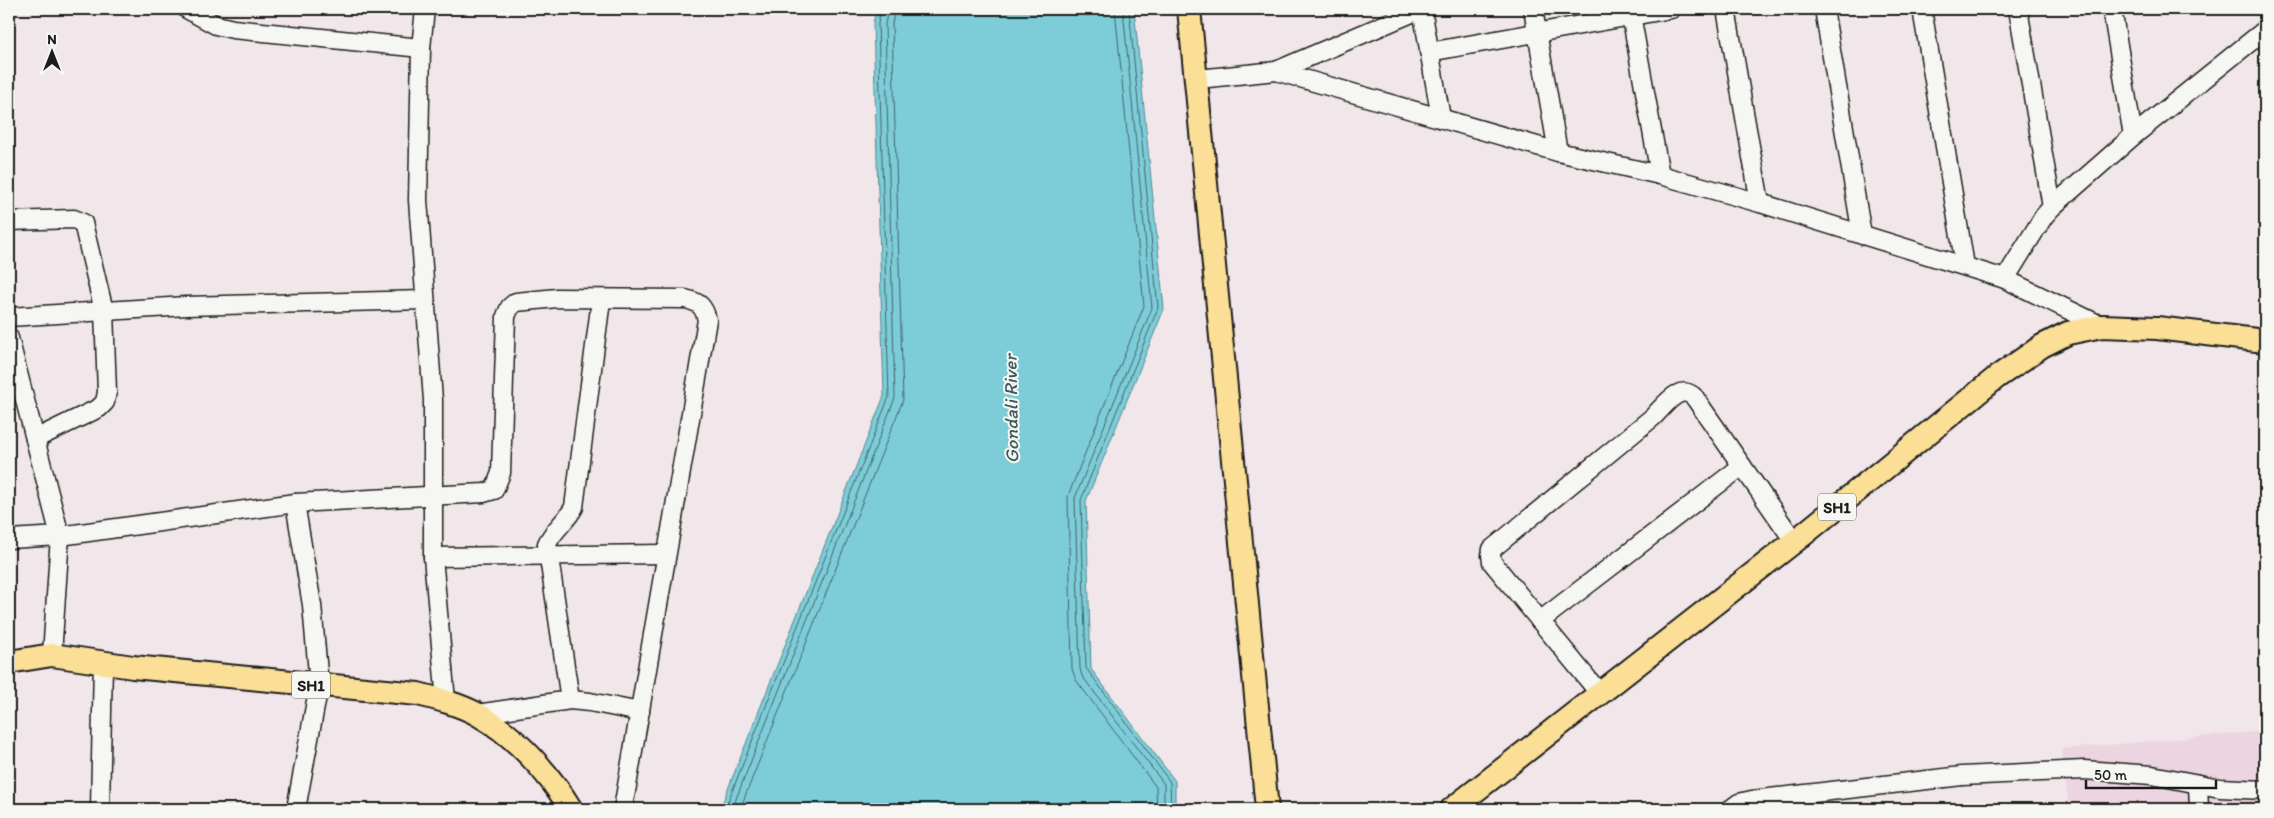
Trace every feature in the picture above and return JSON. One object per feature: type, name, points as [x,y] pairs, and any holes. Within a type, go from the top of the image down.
[{"type":"main road","points":[[1189,9],[1198,79],[1267,809]]},
{"type":"main road","name":"SH1","points":[[1452,809],[1600,695],[1997,377],[2042,346],[2068,333],[2102,326],[2157,328],[2265,341]]},
{"type":"main road","name":"SH1","points":[[9,662],[52,655],[319,686],[418,694],[446,701],[477,714],[508,736],[558,788],[571,809]]},
{"type":"street","points":[[187,9],[216,25],[233,29],[422,48]]},
{"type":"street","points":[[425,9],[422,48],[418,200],[432,400],[433,558],[446,701]]},
{"type":"street","points":[[1198,79],[1276,71],[1421,9],[1440,118]]},
{"type":"street","points":[[1533,9],[1558,152]]},
{"type":"street","points":[[1429,52],[1630,12],[1671,9]]},
{"type":"street","points":[[1726,9],[1760,203]]},
{"type":"street","points":[[1824,9],[1862,235]]},
{"type":"street","points":[[1922,9],[1965,266]]},
{"type":"street","points":[[2018,9],[2052,207]]},
{"type":"street","points":[[2112,9],[2133,136]]},
{"type":"street","points":[[1630,12],[1660,175]]},
{"type":"street","points":[[2005,279],[2044,216],[2052,207],[2133,136],[2265,30]]},
{"type":"street","points":[[1276,71],[1558,152],[1660,175],[1760,203],[1965,266],[2005,279],[2102,326]]},
{"type":"street","points":[[9,221],[74,219],[83,223],[104,311],[107,392],[105,402],[99,408],[35,439]]},
{"type":"street","points":[[9,539],[60,536],[295,503],[484,493],[494,490],[500,473],[506,316],[510,307],[516,302],[557,298],[600,300],[685,299],[697,302],[705,308],[707,320],[622,809]]},
{"type":"street","points":[[9,317],[186,306],[425,300]]},
{"type":"street","points":[[570,700],[547,555],[550,537],[569,518],[574,507],[600,300]]},
{"type":"street","points":[[9,338],[60,536],[52,655]]},
{"type":"street","points":[[1600,695],[1492,562],[1490,555],[1492,549],[1653,416],[1676,394],[1683,391],[1690,392],[1695,398],[1794,541]]},
{"type":"street","points":[[1540,621],[1742,466]]},
{"type":"street","points":[[295,503],[312,605],[319,686],[296,809]]},
{"type":"street","points":[[433,558],[665,554]]},
{"type":"street","points":[[100,809],[103,662]]},
{"type":"street","points":[[477,714],[570,700],[640,712]]},
{"type":"street","points":[[1731,809],[1739,803],[1752,800],[1962,776],[2045,771],[2124,772],[2237,789],[2265,790]]},
{"type":"street","points":[[2198,784],[2199,809]]},
{"type":"shaded area","points":[[2265,731],[2265,809],[2069,809],[2062,749]]},
{"type":"water","name":"Gondali River","points":[[877,9],[1134,9],[1164,309],[1086,501],[1091,669],[1175,781],[1175,809],[720,809],[884,396],[873,22]]}]
